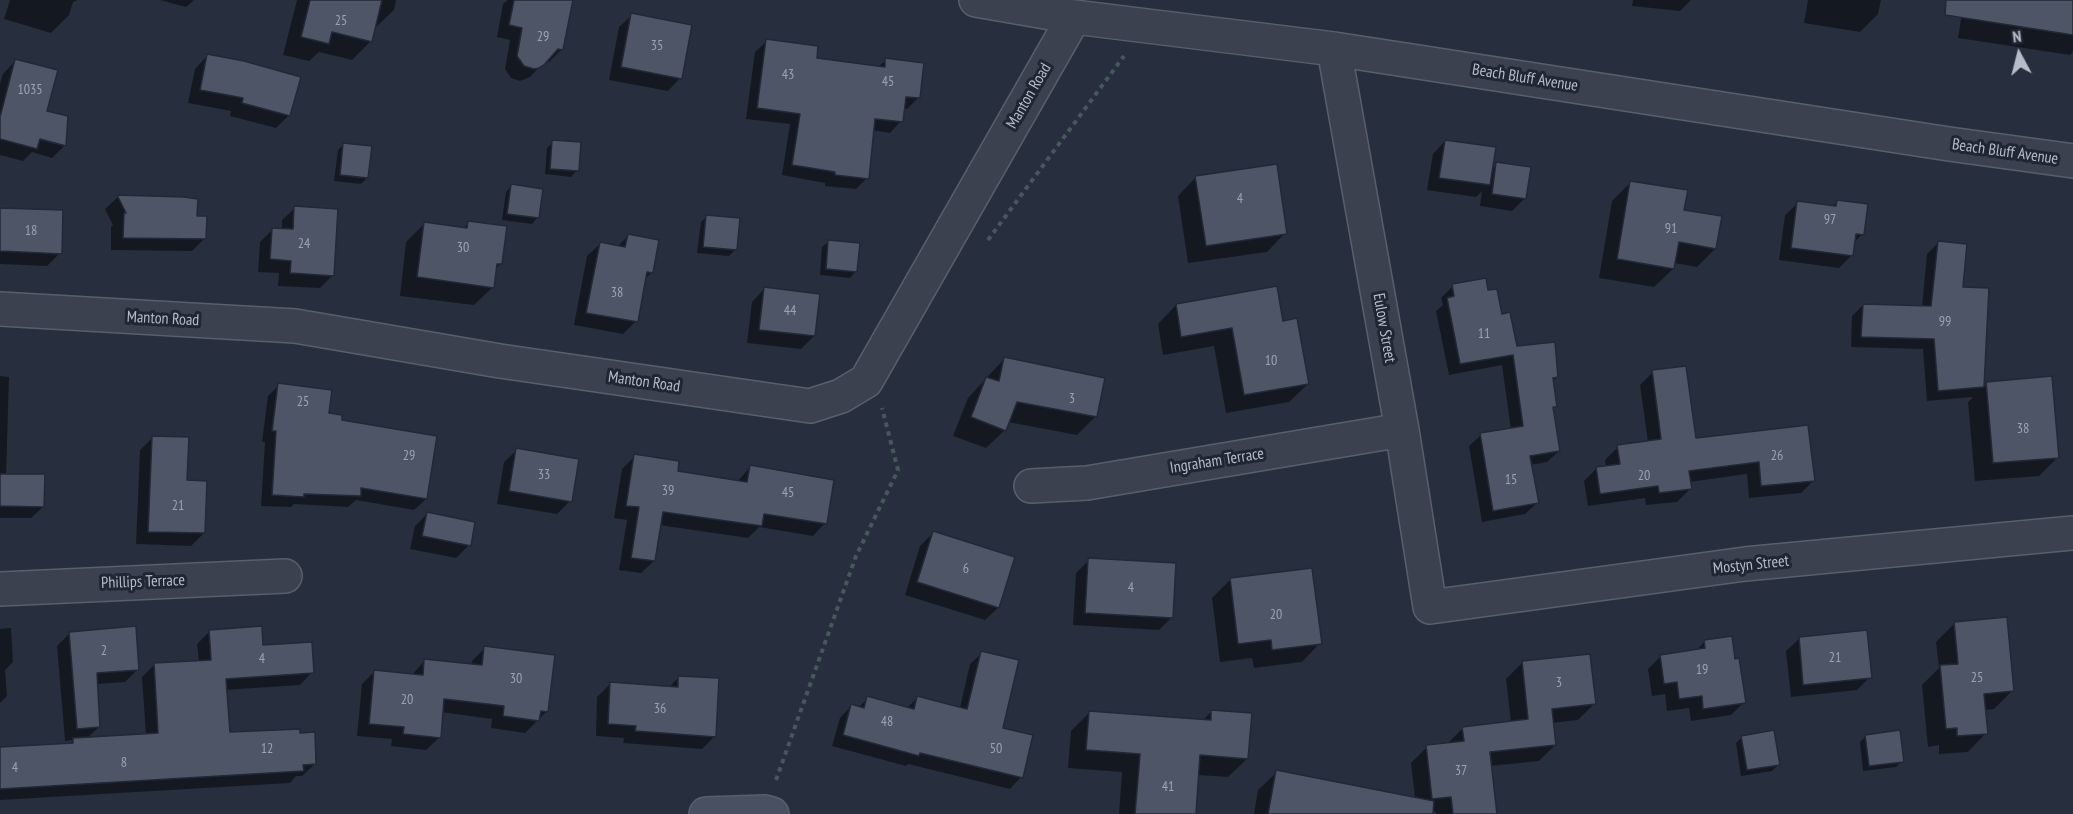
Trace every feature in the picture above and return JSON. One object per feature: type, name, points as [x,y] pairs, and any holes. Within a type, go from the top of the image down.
[{"type":"street","name":"Beach Bluff Avenue","points":[[976,0],[1074,17],[1334,49],[2073,161]]},
{"type":"street","name":"Manton Road","points":[[0,309],[295,326],[500,361],[810,406],[841,396],[866,381],[1074,17]]},
{"type":"street","name":"Eulow Street","points":[[1334,49],[1402,430],[1430,607]]},
{"type":"street","name":"Ingraham Terrace","points":[[1031,486],[1087,483],[1402,430]]},
{"type":"street","name":"Mostyn Street","points":[[1430,607],[1745,564],[2073,533]]},
{"type":"street","name":"Phillips Terrace","points":[[0,588],[285,576]]},
{"type":"street","points":[[706,814],[768,813]]},
{"type":"path","points":[[983,247],[1146,25]]},
{"type":"path","points":[[768,813],[856,556],[898,470],[882,405]]},
{"type":"building","points":[[310,0],[382,0],[372,42],[332,32],[329,44],[301,37]]},
{"type":"building","points":[[514,0],[573,0],[563,50],[558,49],[539,68],[524,66],[517,56],[522,28],[509,25]]},
{"type":"building","points":[[1946,0],[2073,0],[2073,35],[1945,15]]},
{"type":"building","points":[[631,13],[692,25],[682,79],[621,67]]},
{"type":"building","points":[[766,39],[818,46],[817,58],[885,67],[885,58],[924,63],[920,98],[906,97],[903,122],[875,119],[869,179],[835,175],[835,172],[792,165],[800,114],[757,108]]},
{"type":"building","points":[[207,54],[244,61],[301,77],[290,116],[242,103],[243,98],[200,90]]},
{"type":"building","points":[[15,59],[58,70],[47,111],[68,116],[66,146],[40,139],[37,149],[0,139],[0,117]]},
{"type":"building","points":[[552,140],[581,142],[579,171],[550,169]]},
{"type":"building","points":[[1445,140],[1496,147],[1490,185],[1439,178]]},
{"type":"building","points":[[343,143],[372,146],[368,178],[340,175]]},
{"type":"building","points":[[1496,162],[1531,167],[1526,199],[1492,194]]},
{"type":"building","points":[[1277,164],[1287,234],[1206,246],[1195,176]]},
{"type":"building","points":[[1630,181],[1688,190],[1684,210],[1722,216],[1716,249],[1679,242],[1674,269],[1617,259]]},
{"type":"building","points":[[511,184],[543,189],[539,218],[507,214]]},
{"type":"building","points":[[117,195],[198,199],[197,216],[207,216],[206,239],[123,238],[124,213],[126,213]]},
{"type":"building","points":[[1837,200],[1868,204],[1864,235],[1856,234],[1853,256],[1791,248],[1797,201],[1836,206]]},
{"type":"building","points":[[294,206],[338,209],[334,276],[290,273],[291,261],[270,259],[272,228],[293,229]]},
{"type":"building","points":[[0,208],[63,210],[62,254],[0,251]]},
{"type":"building","points":[[706,215],[740,218],[737,250],[703,247]]},
{"type":"building","points":[[468,221],[507,226],[502,264],[497,264],[494,288],[417,277],[424,222],[467,228]]},
{"type":"building","points":[[628,234],[659,240],[653,273],[647,272],[638,322],[586,313],[600,242],[625,247]]},
{"type":"building","points":[[828,240],[860,243],[857,272],[826,269]]},
{"type":"building","points":[[1938,241],[1967,244],[1963,287],[1989,288],[1984,387],[1938,391],[1934,339],[1861,337],[1863,304],[1931,306]]},
{"type":"building","points":[[1486,278],[1488,290],[1497,289],[1502,314],[1510,312],[1517,346],[1555,342],[1558,377],[1553,378],[1557,407],[1553,407],[1560,451],[1530,456],[1539,503],[1493,511],[1480,433],[1523,426],[1513,355],[1460,364],[1447,298],[1454,296],[1452,284]]},
{"type":"building","points":[[1277,286],[1283,321],[1297,318],[1309,384],[1244,395],[1232,328],[1181,337],[1176,304]]},
{"type":"building","points":[[764,287],[820,294],[815,336],[759,330]]},
{"type":"building","points":[[1004,357],[1105,378],[1097,417],[1017,402],[1006,431],[971,417],[986,377],[999,381]]},
{"type":"building","points":[[1686,366],[1696,438],[1808,425],[1815,481],[1761,486],[1759,462],[1689,471],[1692,489],[1659,493],[1658,486],[1600,494],[1596,467],[1620,464],[1617,445],[1661,439],[1652,370]]},
{"type":"building","points":[[2052,376],[2059,458],[1993,463],[1986,382]]},
{"type":"building","points":[[278,383],[332,390],[329,413],[342,415],[342,420],[437,436],[427,499],[361,488],[361,496],[272,495],[276,431],[272,431]]},
{"type":"building","points":[[152,436],[189,437],[187,480],[207,481],[205,533],[148,532]]},
{"type":"building","points":[[516,448],[579,459],[572,502],[509,491]]},
{"type":"building","points":[[634,454],[679,461],[678,471],[747,482],[750,465],[834,480],[827,524],[764,514],[762,526],[663,512],[655,561],[631,558],[639,507],[626,506]]},
{"type":"building","points":[[0,474],[45,474],[44,507],[0,506]]},
{"type":"building","points":[[427,512],[475,522],[471,546],[422,536]]},
{"type":"building","points":[[933,531],[1015,557],[999,608],[917,582]]},
{"type":"building","points":[[1088,558],[1176,563],[1173,618],[1085,613]]},
{"type":"building","points":[[1312,568],[1322,644],[1272,650],[1271,640],[1238,644],[1230,578]]},
{"type":"building","points":[[2007,617],[2014,691],[1984,694],[1988,734],[1957,736],[1957,728],[1946,729],[1940,665],[1958,664],[1954,622]]},
{"type":"building","points":[[136,626],[139,670],[97,673],[100,727],[77,729],[69,632]]},
{"type":"building","points":[[262,626],[263,645],[312,642],[314,673],[226,679],[230,732],[300,729],[300,733],[315,732],[316,764],[303,765],[304,771],[0,789],[0,747],[73,743],[73,738],[158,733],[154,663],[211,660],[209,630]]},
{"type":"building","points":[[1867,630],[1872,678],[1803,685],[1799,637]]},
{"type":"building","points":[[1732,636],[1735,659],[1739,658],[1746,703],[1703,709],[1702,696],[1679,699],[1677,682],[1664,684],[1660,655],[1705,648],[1704,640]]},
{"type":"building","points":[[484,646],[555,655],[548,712],[541,711],[539,721],[503,716],[504,706],[444,699],[441,738],[403,734],[404,727],[369,724],[374,670],[423,675],[424,659],[482,665]]},
{"type":"building","points":[[981,651],[1019,660],[1003,728],[1033,735],[1023,778],[920,753],[919,756],[843,735],[851,704],[864,708],[867,696],[914,709],[917,696],[967,709]]},
{"type":"building","points":[[1590,654],[1596,704],[1552,709],[1556,745],[1490,752],[1497,814],[1453,814],[1451,797],[1432,799],[1426,745],[1464,741],[1462,727],[1528,719],[1522,661]]},
{"type":"building","points":[[678,676],[719,678],[716,737],[635,731],[636,726],[608,724],[610,682],[678,687]]},
{"type":"building","points":[[1211,710],[1252,713],[1248,759],[1200,755],[1196,814],[1135,814],[1140,754],[1086,750],[1089,711],[1211,720]]},
{"type":"building","points":[[1774,730],[1780,765],[1747,770],[1741,736]]},
{"type":"building","points":[[1900,730],[1904,762],[1869,766],[1865,735]]},
{"type":"building","points":[[1276,770],[1434,801],[1433,814],[1268,814]]}]
